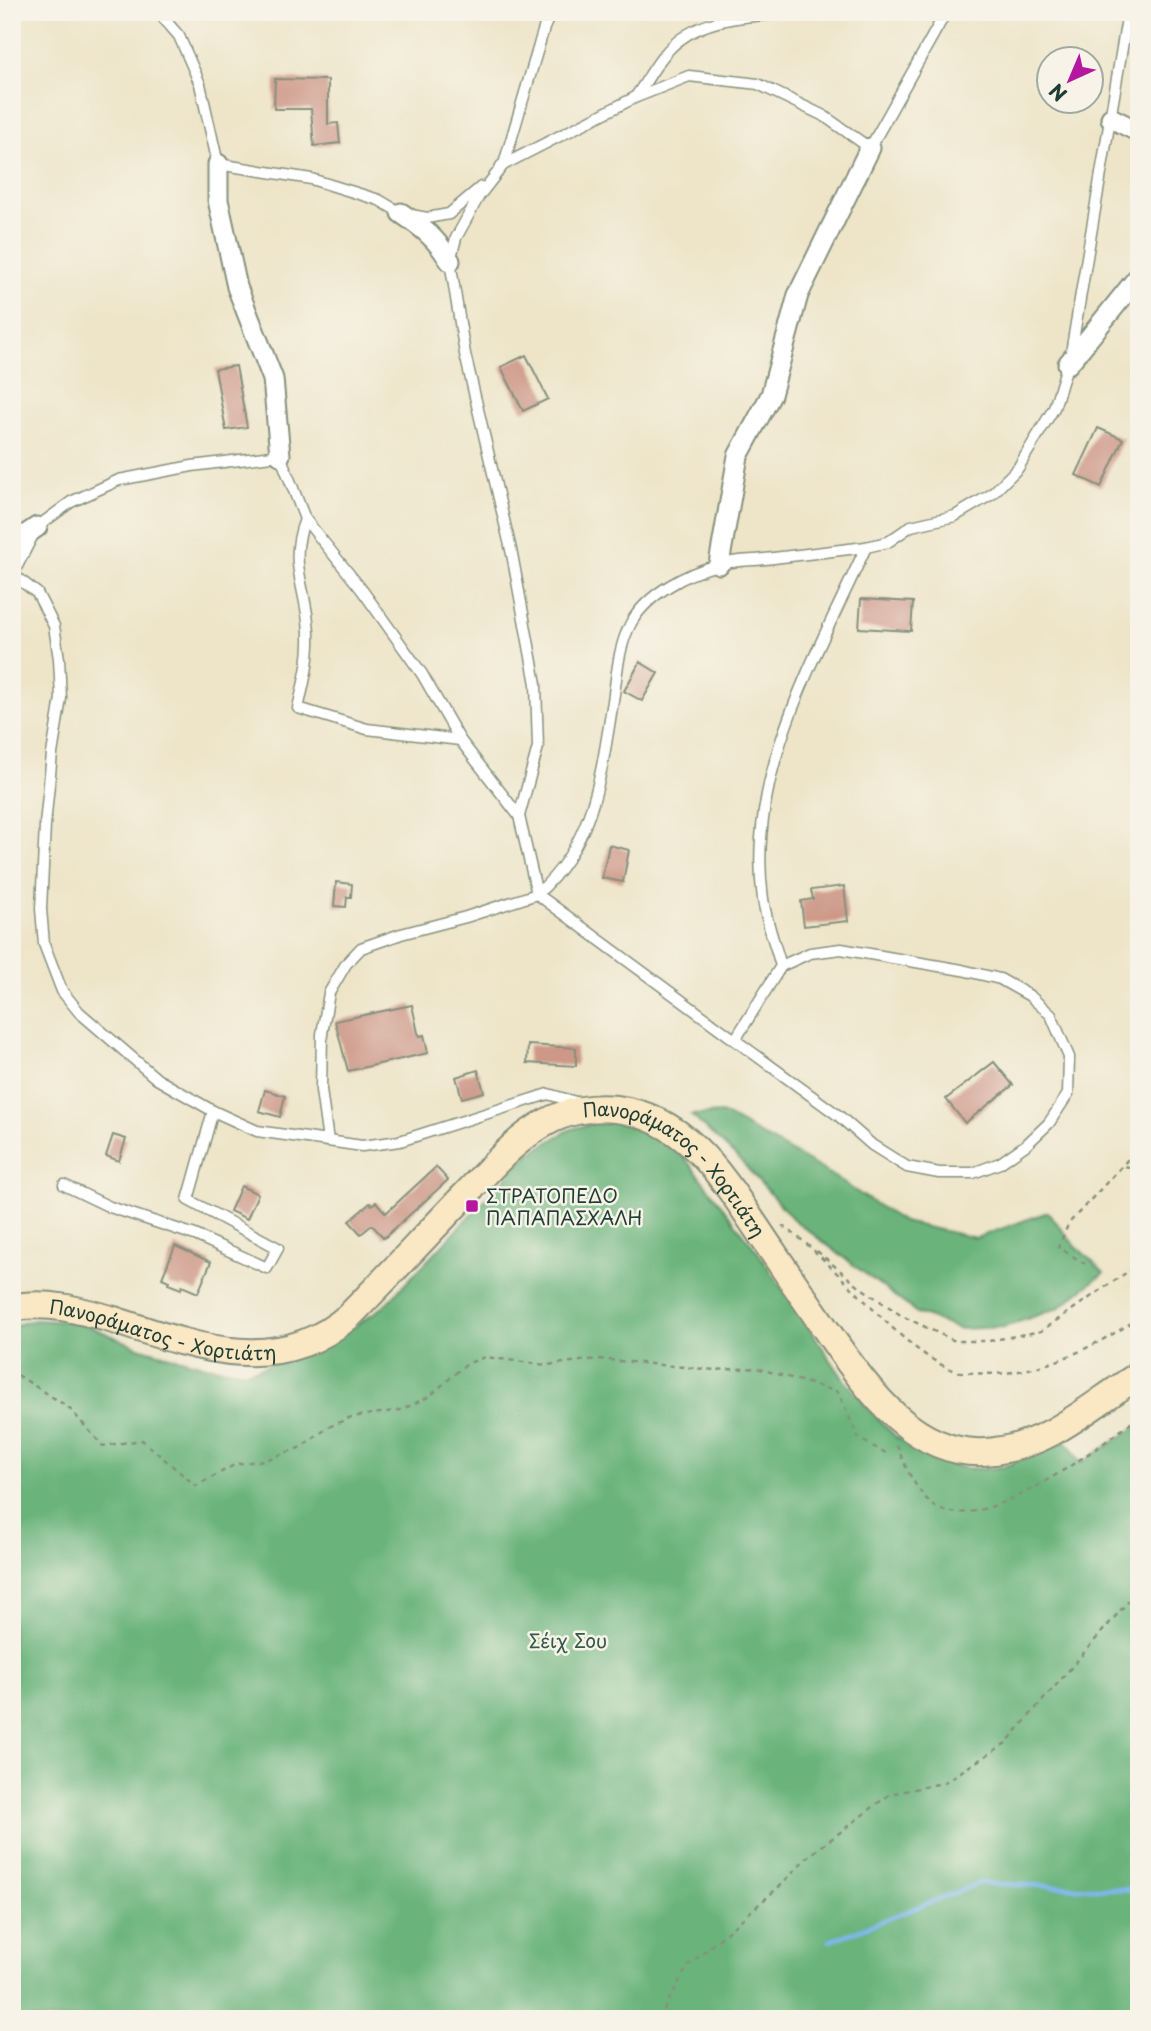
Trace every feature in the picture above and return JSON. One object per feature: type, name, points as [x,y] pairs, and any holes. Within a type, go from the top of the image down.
[{"type":"main road","name":"Πανοράματος - Χορτιάτη","points":[[12,1308],[37,1305],[74,1309],[189,1343],[234,1352],[260,1353],[287,1349],[321,1335],[349,1316],[523,1138],[552,1120],[594,1108],[636,1112],[661,1122],[680,1134],[710,1162],[866,1386],[898,1418],[935,1442],[977,1452],[1030,1443],[1088,1412],[1139,1375]]},
{"type":"street","points":[[1111,118],[1139,132]]},
{"type":"street","points":[[719,564],[738,456],[771,395],[798,295],[870,148]]},
{"type":"street","points":[[218,164],[218,200],[237,286],[273,379],[280,455]]},
{"type":"street","points":[[401,213],[438,242],[450,261]]},
{"type":"street","points":[[1068,364],[1139,276]]},
{"type":"street","points":[[12,544],[37,527]]},
{"type":"lane","points":[[158,12],[179,36],[200,84],[218,164],[311,179],[379,200],[401,213],[427,218],[449,214],[458,209],[503,164],[634,98],[689,76],[758,84],[824,116],[870,148],[946,12]]},
{"type":"lane","points":[[519,816],[538,747],[536,684],[512,554],[465,354],[450,261],[462,227],[479,196],[503,164],[551,12]]},
{"type":"lane","points":[[634,98],[663,56],[678,40],[699,26],[722,20],[812,12]]},
{"type":"lane","points":[[328,1141],[321,1090],[322,1034],[329,993],[346,964],[361,948],[537,894],[556,878],[572,857],[592,812],[613,700],[618,657],[631,622],[651,600],[683,578],[719,564],[866,547],[888,542],[911,526],[955,516],[992,494],[1018,468],[1054,408],[1068,364],[1128,12]]},
{"type":"lane","points":[[594,1108],[548,1094],[400,1141],[362,1146],[257,1131],[213,1111],[157,1079],[79,1012],[62,991],[44,944],[41,909],[46,813],[61,698],[59,659],[54,626],[37,593],[13,574],[37,527],[71,502],[119,480],[192,466],[280,455],[305,519],[362,590],[414,664],[460,740],[519,816],[537,894],[734,1040],[839,1116],[872,1145],[907,1167],[939,1173],[973,1173],[1000,1163],[1027,1144],[1049,1123],[1069,1094],[1069,1057],[1051,1016],[1030,996],[1000,979],[841,949],[810,953],[780,966],[734,1040]]},
{"type":"lane","points":[[305,519],[298,537],[296,562],[308,622],[309,660],[298,708],[367,729],[460,740]]},
{"type":"lane","points":[[780,966],[763,900],[760,847],[767,801],[784,728],[866,547]]},
{"type":"lane","points":[[64,1185],[110,1207],[195,1236],[267,1268],[278,1248],[188,1200],[213,1111]]},
{"type":"path","points":[[1085,1264],[1058,1247],[1069,1223],[1139,1146]]},
{"type":"path","points":[[1124,1165],[1139,1170]]},
{"type":"path","points":[[751,1220],[772,1221],[807,1242],[902,1316],[955,1342],[989,1341],[1041,1331],[1139,1264]]},
{"type":"path","points":[[807,1242],[910,1342],[932,1359],[955,1371],[994,1375],[1051,1364],[1139,1318]]},
{"type":"path","points":[[12,1381],[16,1374],[68,1407],[103,1446],[142,1440],[196,1486],[236,1464],[265,1460],[299,1448],[329,1427],[351,1418],[401,1410],[430,1396],[467,1364],[485,1357],[546,1365],[598,1359],[715,1370],[757,1368],[838,1392],[859,1439],[886,1452]]},
{"type":"path","points":[[659,2019],[687,1967],[781,1885],[805,1858],[890,1794],[943,1783],[1006,1743],[1139,1589]]},
{"type":"green space","points":[[722,1113],[825,1171],[903,1222],[976,1238],[1048,1212],[1072,1242],[1104,1273],[1058,1308],[1004,1327],[958,1329],[917,1313],[793,1219],[739,1159],[691,1115]]},
{"type":"green space","name":"Σέιχ Σου","points":[[597,1122],[617,1122],[639,1128],[658,1136],[681,1153],[760,1255],[845,1381],[896,1437],[949,1464],[981,1469],[1003,1467],[1066,1441],[1081,1463],[1139,1425],[1139,2019],[12,2019],[12,1326],[34,1320],[80,1322],[138,1347],[206,1366],[246,1372],[321,1349],[384,1306],[529,1154],[569,1130]]},
{"type":"building","points":[[275,79],[328,80],[328,124],[338,123],[340,143],[314,146],[311,109],[274,109]]},
{"type":"building","points":[[526,355],[548,399],[523,411],[501,367]]},
{"type":"building","points":[[236,366],[247,427],[226,430],[215,369]]},
{"type":"building","points":[[1098,428],[1123,439],[1101,487],[1076,475]]},
{"type":"building","points":[[861,599],[913,602],[911,631],[859,628]]},
{"type":"building","points":[[640,662],[658,673],[642,701],[624,691]]},
{"type":"building","points":[[609,845],[629,850],[623,882],[602,878]]},
{"type":"building","points":[[336,882],[352,884],[351,897],[347,897],[346,907],[334,906]]},
{"type":"building","points":[[844,886],[848,921],[804,926],[801,901],[813,899],[811,890]]},
{"type":"building","points":[[412,1005],[418,1033],[420,1036],[424,1035],[428,1053],[348,1071],[335,1021]]},
{"type":"building","points":[[528,1045],[576,1048],[576,1066],[527,1063]]},
{"type":"building","points":[[994,1062],[1013,1085],[965,1123],[946,1099]]},
{"type":"building","points":[[478,1070],[484,1092],[462,1098],[456,1077]]},
{"type":"building","points":[[265,1090],[285,1096],[280,1117],[259,1111]]},
{"type":"building","points":[[113,1135],[126,1139],[119,1161],[106,1156]]},
{"type":"building","points":[[436,1167],[448,1180],[384,1238],[372,1225],[361,1234],[349,1221],[370,1203],[372,1205],[376,1202],[386,1213]]},
{"type":"building","points":[[241,1186],[258,1194],[247,1219],[230,1211]]},
{"type":"building","points":[[175,1246],[211,1262],[198,1293],[182,1286],[181,1289],[168,1284],[169,1281],[162,1278]]},
{"type":"waterway","points":[[830,1941],[980,1883],[1139,1890]]},
{"type":"place","name":"ΣΤΡΑΤΟΠΕΔΟ ΠΑΠΑΠΑΣΧΑΛΗ","points":[[472,1206]]}]
